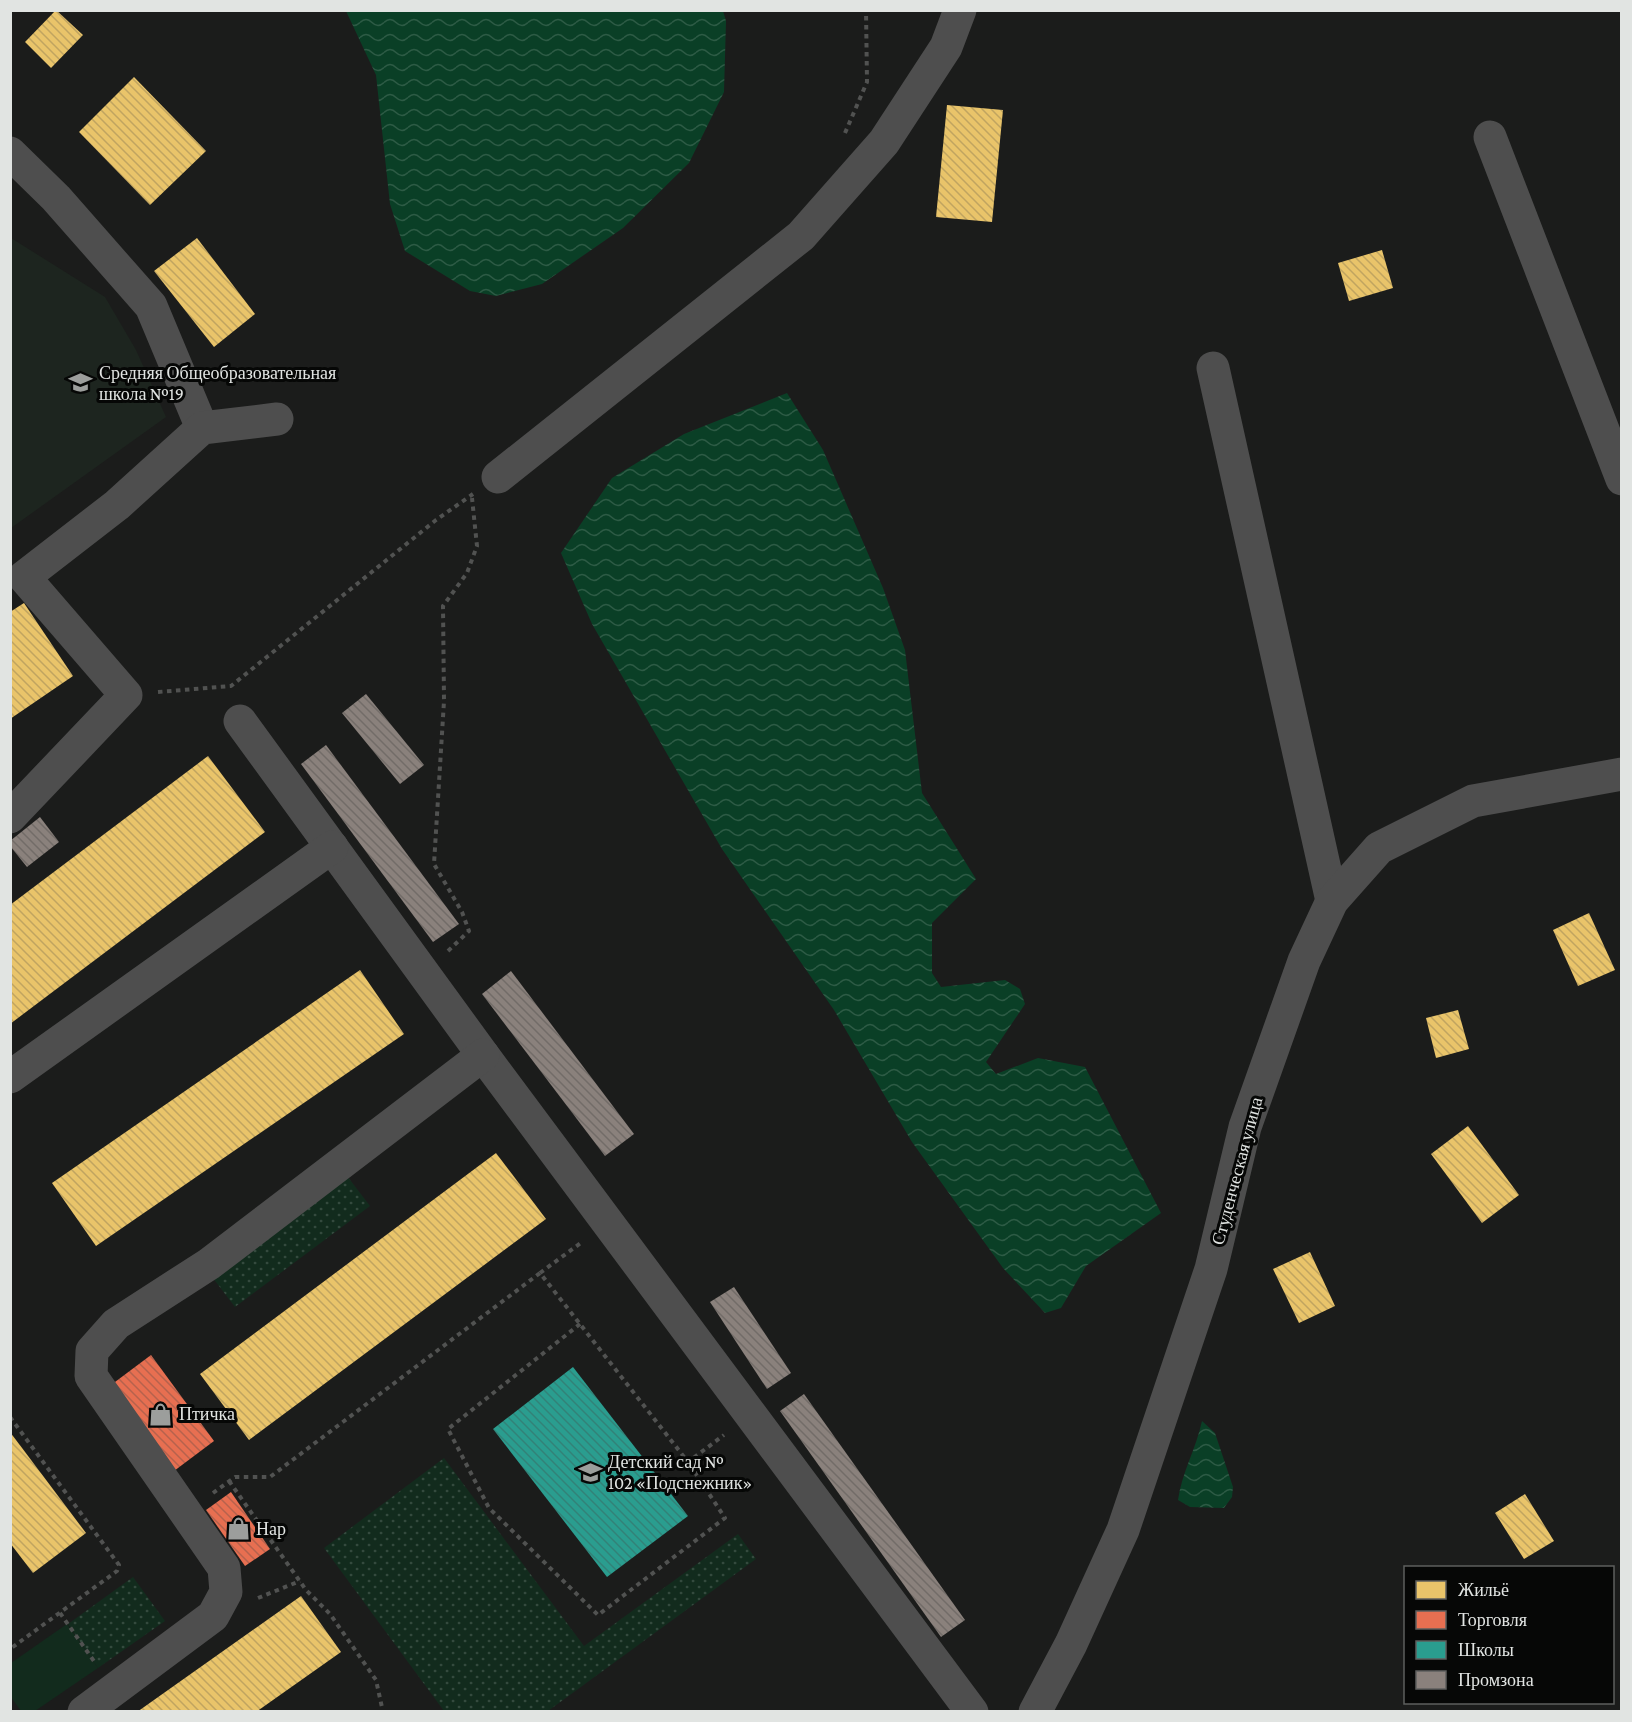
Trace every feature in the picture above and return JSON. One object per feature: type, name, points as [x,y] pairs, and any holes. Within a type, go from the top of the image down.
[{"type":"street","points":[[485,486],[801,236],[884,142],[946,47],[960,10]]},
{"type":"street","points":[[1490,137],[1622,479]]},
{"type":"street","points":[[10,153],[56,198],[151,306],[202,428]]},
{"type":"street","points":[[1213,368],[1332,902]]},
{"type":"street","points":[[10,817],[126,695],[17,582],[117,505],[202,428],[277,419]]},
{"type":"street","points":[[240,721],[483,1055],[972,1712]]},
{"type":"street","name":"Студенческая улица","points":[[1035,1712],[1071,1644],[1123,1530],[1211,1269],[1245,1127],[1304,961],[1332,902],[1380,848],[1473,801],[1622,774]]},
{"type":"street","points":[[10,1077],[332,848]]},
{"type":"street","points":[[84,1712],[213,1616],[226,1592],[224,1568],[91,1376],[92,1351],[116,1324],[209,1264],[483,1055]]},
{"type":"path","points":[[843,137],[867,82],[866,10]]},
{"type":"path","points":[[126,695],[231,686],[436,520],[485,486]]},
{"type":"path","points":[[423,973],[469,931],[462,912],[434,864],[444,701],[443,606],[467,573],[477,546],[485,486]]},
{"type":"path","points":[[186,1514],[235,1477],[270,1477],[608,1223]]},
{"type":"path","points":[[540,1274],[580,1324],[688,1462],[725,1518],[598,1615],[489,1508],[448,1429],[580,1324]]},
{"type":"path","points":[[688,1462],[751,1414]]},
{"type":"path","points":[[10,1417],[119,1565],[117,1571],[10,1649]]},
{"type":"path","points":[[229,1481],[306,1590],[330,1614],[376,1680],[383,1712]]},
{"type":"path","points":[[60,1612],[113,1690]]},
{"type":"shaded area","name":"Средняя Общеобразовательная школа №19","points":[[11,238],[105,297],[136,350],[166,417],[11,528]]},
{"type":"shaded area","points":[[341,1168],[370,1206],[235,1307],[206,1269]]},
{"type":"shaded area","points":[[444,1458],[584,1646],[738,1534],[756,1559],[548,1711],[444,1711],[324,1548]]},
{"type":"shaded area","points":[[133,1577],[165,1621],[98,1668],[68,1624]]},
{"type":"shaded area","points":[[67,1624],[98,1668],[35,1711],[21,1711],[11,1697],[11,1663]]},
{"type":"water","points":[[346,11],[723,11],[726,21],[724,92],[689,163],[623,228],[542,284],[496,296],[470,291],[405,251],[390,204],[376,75]]},
{"type":"water","points":[[787,393],[823,450],[883,588],[905,650],[922,793],[976,879],[932,923],[932,973],[941,987],[1005,980],[1020,989],[1025,1004],[986,1062],[996,1074],[1038,1058],[1085,1067],[1161,1213],[1086,1266],[1061,1308],[1045,1313],[1003,1268],[912,1142],[834,1010],[722,849],[592,624],[561,553],[612,478],[684,434]]},
{"type":"water","points":[[1202,1421],[1215,1433],[1233,1487],[1232,1497],[1224,1508],[1190,1507],[1178,1500]]},
{"type":"building: Жильё","points":[[56,10],[83,35],[51,68],[25,42]]},
{"type":"building: Жильё","points":[[134,77],[206,151],[150,205],[79,132]]},
{"type":"building: Жильё","points":[[947,105],[1003,110],[992,222],[936,217]]},
{"type":"building: Жильё","points":[[197,238],[255,314],[214,347],[154,271]]},
{"type":"building: Жильё","points":[[1382,250],[1393,288],[1349,301],[1338,263]]},
{"type":"building: Жильё","points":[[24,603],[73,676],[10,719],[10,612]]},
{"type":"building: Жильё","points":[[208,756],[265,832],[10,1024],[10,905]]},
{"type":"building: Жильё","points":[[1589,913],[1615,970],[1578,986],[1553,930]]},
{"type":"building: Жильё","points":[[360,970],[404,1034],[96,1246],[52,1183]]},
{"type":"building: Жильё","points":[[1458,1010],[1469,1049],[1436,1058],[1426,1018]]},
{"type":"building: Жильё","points":[[1468,1126],[1519,1195],[1482,1223],[1431,1154]]},
{"type":"building: Жильё","points":[[496,1153],[546,1219],[249,1440],[200,1374]]},
{"type":"building: Жильё","points":[[1310,1252],[1335,1306],[1299,1323],[1273,1269]]},
{"type":"building: Жильё","points":[[10,1432],[86,1533],[33,1573],[10,1543]]},
{"type":"building: Жильё","points":[[1525,1494],[1554,1541],[1524,1559],[1495,1513]]},
{"type":"building: Жильё","points":[[301,1596],[341,1652],[256,1712],[137,1712]]},
{"type":"building: Торговля","name":"Птичка","points":[[151,1355],[214,1441],[170,1474],[107,1388]]},
{"type":"building: Торговля","name":"Нар","points":[[231,1492],[270,1549],[245,1566],[206,1510]]},
{"type":"building: Школы","name":"Детский сад № 102 «Подснежник»","points":[[573,1367],[688,1516],[607,1577],[493,1429]]},
{"type":"building: Промзона","points":[[366,694],[424,765],[400,784],[342,713]]},
{"type":"building: Промзона","points":[[326,745],[459,924],[433,942],[301,764]]},
{"type":"building: Промзона","points":[[40,817],[59,842],[27,867],[10,846],[10,841]]},
{"type":"building: Промзона","points":[[511,971],[634,1134],[605,1156],[482,994]]},
{"type":"building: Промзона","points":[[734,1287],[791,1373],[767,1389],[710,1302]]},
{"type":"building: Промзона","points":[[804,1394],[965,1620],[941,1637],[780,1411]]},
{"type":"place","name":"Средняя Общеобразовательная школа №19","points":[[81,383]]},
{"type":"place","name":"Птичка","points":[[161,1414]]},
{"type":"place","name":"Детский сад № 102 «Подснежник»","points":[[590,1472]]},
{"type":"place","name":"Нар","points":[[238,1529]]}]
